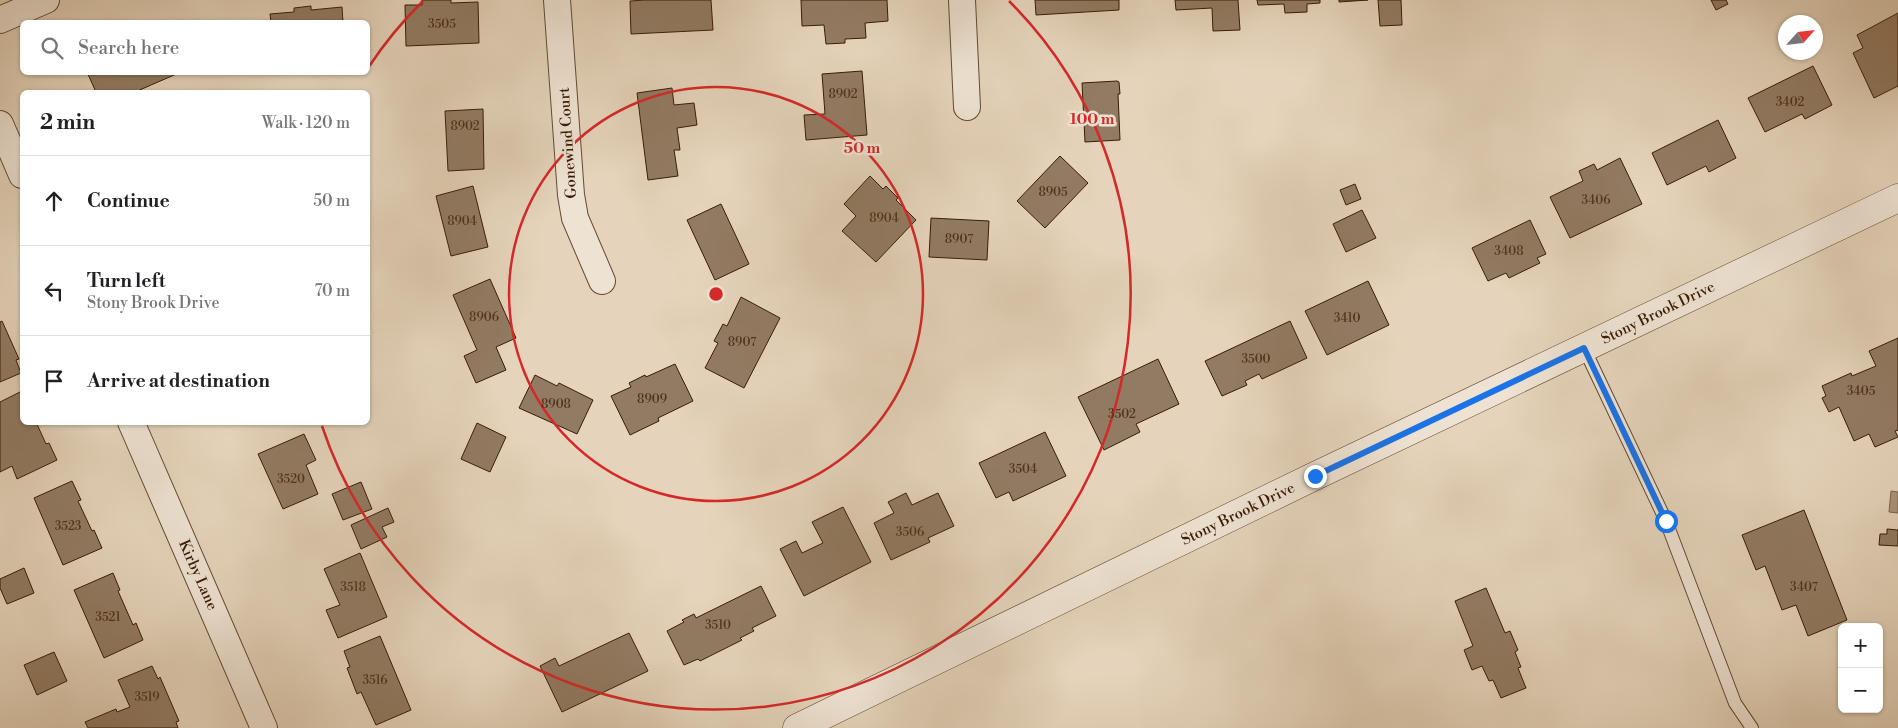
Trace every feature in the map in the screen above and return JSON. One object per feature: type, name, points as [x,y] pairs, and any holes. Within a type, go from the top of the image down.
[{"type":"street","points":[[0,20],[46,0]]},
{"type":"street","name":"Gonewind Court","points":[[558,0],[571,195],[575,218],[602,281]]},
{"type":"street","points":[[962,0],[966,107]]},
{"type":"street","points":[[0,124],[20,170]]},
{"type":"street","name":"Stony Brook Drive","points":[[796,728],[1898,198]]},
{"type":"street","name":"Kirby Lane","points":[[132,425],[264,728]]},
{"type":"lane","points":[[1584,348],[1666,521],[1735,703],[1752,728]]},
{"type":"shaded area","points":[[1891,491],[1898,492],[1898,513],[1889,512]]},
{"type":"building","points":[[422,0],[451,0],[451,3],[478,2],[479,43],[406,46],[405,5],[422,5]]},
{"type":"building","points":[[711,0],[713,30],[631,34],[630,1]]},
{"type":"building","points":[[801,0],[887,0],[888,21],[865,23],[866,38],[845,39],[845,43],[826,44],[824,25],[802,26]]},
{"type":"building","points":[[1035,0],[1119,0],[1119,10],[1036,15]]},
{"type":"building","points":[[1175,0],[1238,0],[1240,30],[1213,31],[1212,8],[1176,10]]},
{"type":"building","points":[[1257,0],[1320,0],[1320,3],[1307,4],[1307,12],[1285,13],[1284,4],[1258,5]]},
{"type":"building","points":[[1339,0],[1368,0],[1339,2]]},
{"type":"building","points":[[1378,0],[1401,0],[1402,25],[1380,26]]},
{"type":"building","points":[[1711,0],[1726,0],[1728,4],[1716,10]]},
{"type":"building","points":[[311,6],[311,10],[342,7],[343,20],[271,20],[270,14],[294,12],[294,8]]},
{"type":"building","points":[[1898,13],[1898,86],[1874,98],[1853,53],[1863,48],[1857,35]]},
{"type":"building","points":[[1813,66],[1832,105],[1805,119],[1802,114],[1765,132],[1748,98]]},
{"type":"building","points":[[862,71],[867,135],[806,140],[804,115],[825,114],[822,74]]},
{"type":"building","points":[[88,75],[174,75],[140,90],[95,90]]},
{"type":"building","points":[[1119,82],[1120,94],[1118,94],[1120,140],[1085,142],[1082,83]]},
{"type":"building","points":[[672,88],[674,105],[694,103],[697,125],[677,128],[680,150],[674,150],[678,176],[648,180],[637,93]]},
{"type":"building","points":[[483,109],[484,169],[448,171],[445,111]]},
{"type":"building","points":[[1718,120],[1736,158],[1709,172],[1706,166],[1667,185],[1652,153]]},
{"type":"building","points":[[1060,156],[1088,183],[1045,228],[1017,201]]},
{"type":"building","points":[[1620,158],[1642,204],[1570,238],[1550,197],[1583,181],[1579,171],[1594,164],[1597,170]]},
{"type":"building","points":[[870,176],[883,189],[886,186],[898,198],[896,200],[916,220],[876,262],[842,231],[856,216],[844,204]]},
{"type":"building","points":[[1355,184],[1361,199],[1346,205],[1340,190]]},
{"type":"building","points":[[473,186],[488,247],[451,256],[436,196]]},
{"type":"building","points":[[721,204],[749,264],[715,280],[687,220]]},
{"type":"building","points":[[1362,210],[1376,238],[1346,252],[1333,224]]},
{"type":"building","points":[[931,218],[989,221],[987,260],[929,257]]},
{"type":"building","points":[[1530,220],[1546,254],[1537,258],[1540,263],[1509,278],[1506,273],[1488,281],[1472,248]]},
{"type":"building","points":[[490,279],[516,338],[496,347],[506,370],[476,383],[464,356],[477,350],[453,295]]},
{"type":"building","points":[[1368,281],[1389,325],[1327,355],[1305,311]]},
{"type":"building","points":[[741,297],[780,318],[744,388],[705,368],[718,343],[714,341],[723,324],[727,326]]},
{"type":"building","points":[[2,321],[19,359],[16,360],[20,373],[0,382],[0,322]]},
{"type":"building","points":[[1290,321],[1307,358],[1262,379],[1259,374],[1245,381],[1247,385],[1222,396],[1205,361]]},
{"type":"building","points":[[1898,338],[1898,430],[1895,431],[1898,437],[1875,447],[1869,434],[1854,441],[1839,407],[1829,412],[1822,398],[1826,396],[1822,386],[1851,373],[1852,376],[1876,366],[1869,351]]},
{"type":"building","points":[[1158,359],[1179,404],[1136,424],[1140,432],[1104,450],[1078,397]]},
{"type":"building","points":[[675,364],[693,401],[658,418],[659,421],[630,435],[611,396],[631,387],[629,383],[645,375],[646,377]]},
{"type":"building","points":[[535,375],[557,386],[559,383],[593,400],[577,434],[519,408]]},
{"type":"building","points":[[20,392],[20,425],[37,425],[46,444],[49,443],[57,460],[17,479],[12,466],[0,472],[0,402]]},
{"type":"building","points":[[477,423],[506,437],[490,472],[461,459]]},
{"type":"building","points":[[1045,432],[1066,476],[1013,501],[1009,492],[996,498],[979,463]]},
{"type":"building","points":[[304,434],[316,460],[306,465],[318,494],[283,509],[258,454]]},
{"type":"building","points":[[72,481],[81,500],[78,501],[102,548],[63,565],[34,498]]},
{"type":"building","points":[[361,482],[372,509],[343,520],[332,494]]},
{"type":"building","points":[[906,493],[912,505],[938,493],[954,526],[928,538],[930,542],[891,560],[874,523],[894,513],[888,502]]},
{"type":"building","points":[[843,507],[871,562],[804,596],[780,549],[796,541],[802,553],[823,543],[812,522]]},
{"type":"building","points":[[388,508],[394,522],[382,527],[387,537],[361,549],[351,525]]},
{"type":"building","points":[[1804,510],[1847,620],[1808,636],[1796,605],[1782,610],[1765,566],[1756,570],[1742,535]]},
{"type":"building","points":[[1887,529],[1898,530],[1898,546],[1879,545],[1880,534],[1887,534]]},
{"type":"building","points":[[360,553],[387,617],[338,638],[326,610],[340,605],[324,569]]},
{"type":"building","points":[[24,568],[34,593],[7,604],[0,588],[0,579]]},
{"type":"building","points":[[113,573],[120,590],[118,591],[133,625],[136,623],[143,640],[104,658],[74,590]]},
{"type":"building","points":[[761,586],[776,616],[752,628],[754,631],[740,638],[742,640],[700,661],[698,659],[684,665],[667,631],[694,614],[696,618]]},
{"type":"building","points":[[1486,588],[1505,633],[1510,631],[1518,650],[1515,652],[1521,667],[1518,668],[1526,688],[1501,698],[1493,680],[1489,681],[1482,666],[1472,670],[1464,650],[1473,646],[1455,601]]},
{"type":"building","points":[[629,633],[648,671],[562,712],[540,666],[555,658],[559,666]]},
{"type":"building","points":[[380,636],[411,710],[376,725],[361,692],[357,694],[347,668],[350,667],[344,651]]},
{"type":"building","points":[[54,652],[67,681],[37,695],[24,665]]},
{"type":"building","points":[[152,666],[158,679],[160,677],[179,721],[176,722],[178,728],[88,728],[85,722],[116,709],[117,712],[130,707],[118,680]]},
{"type":"route","points":[[1315,476],[1584,348],[1666,521]]}]
